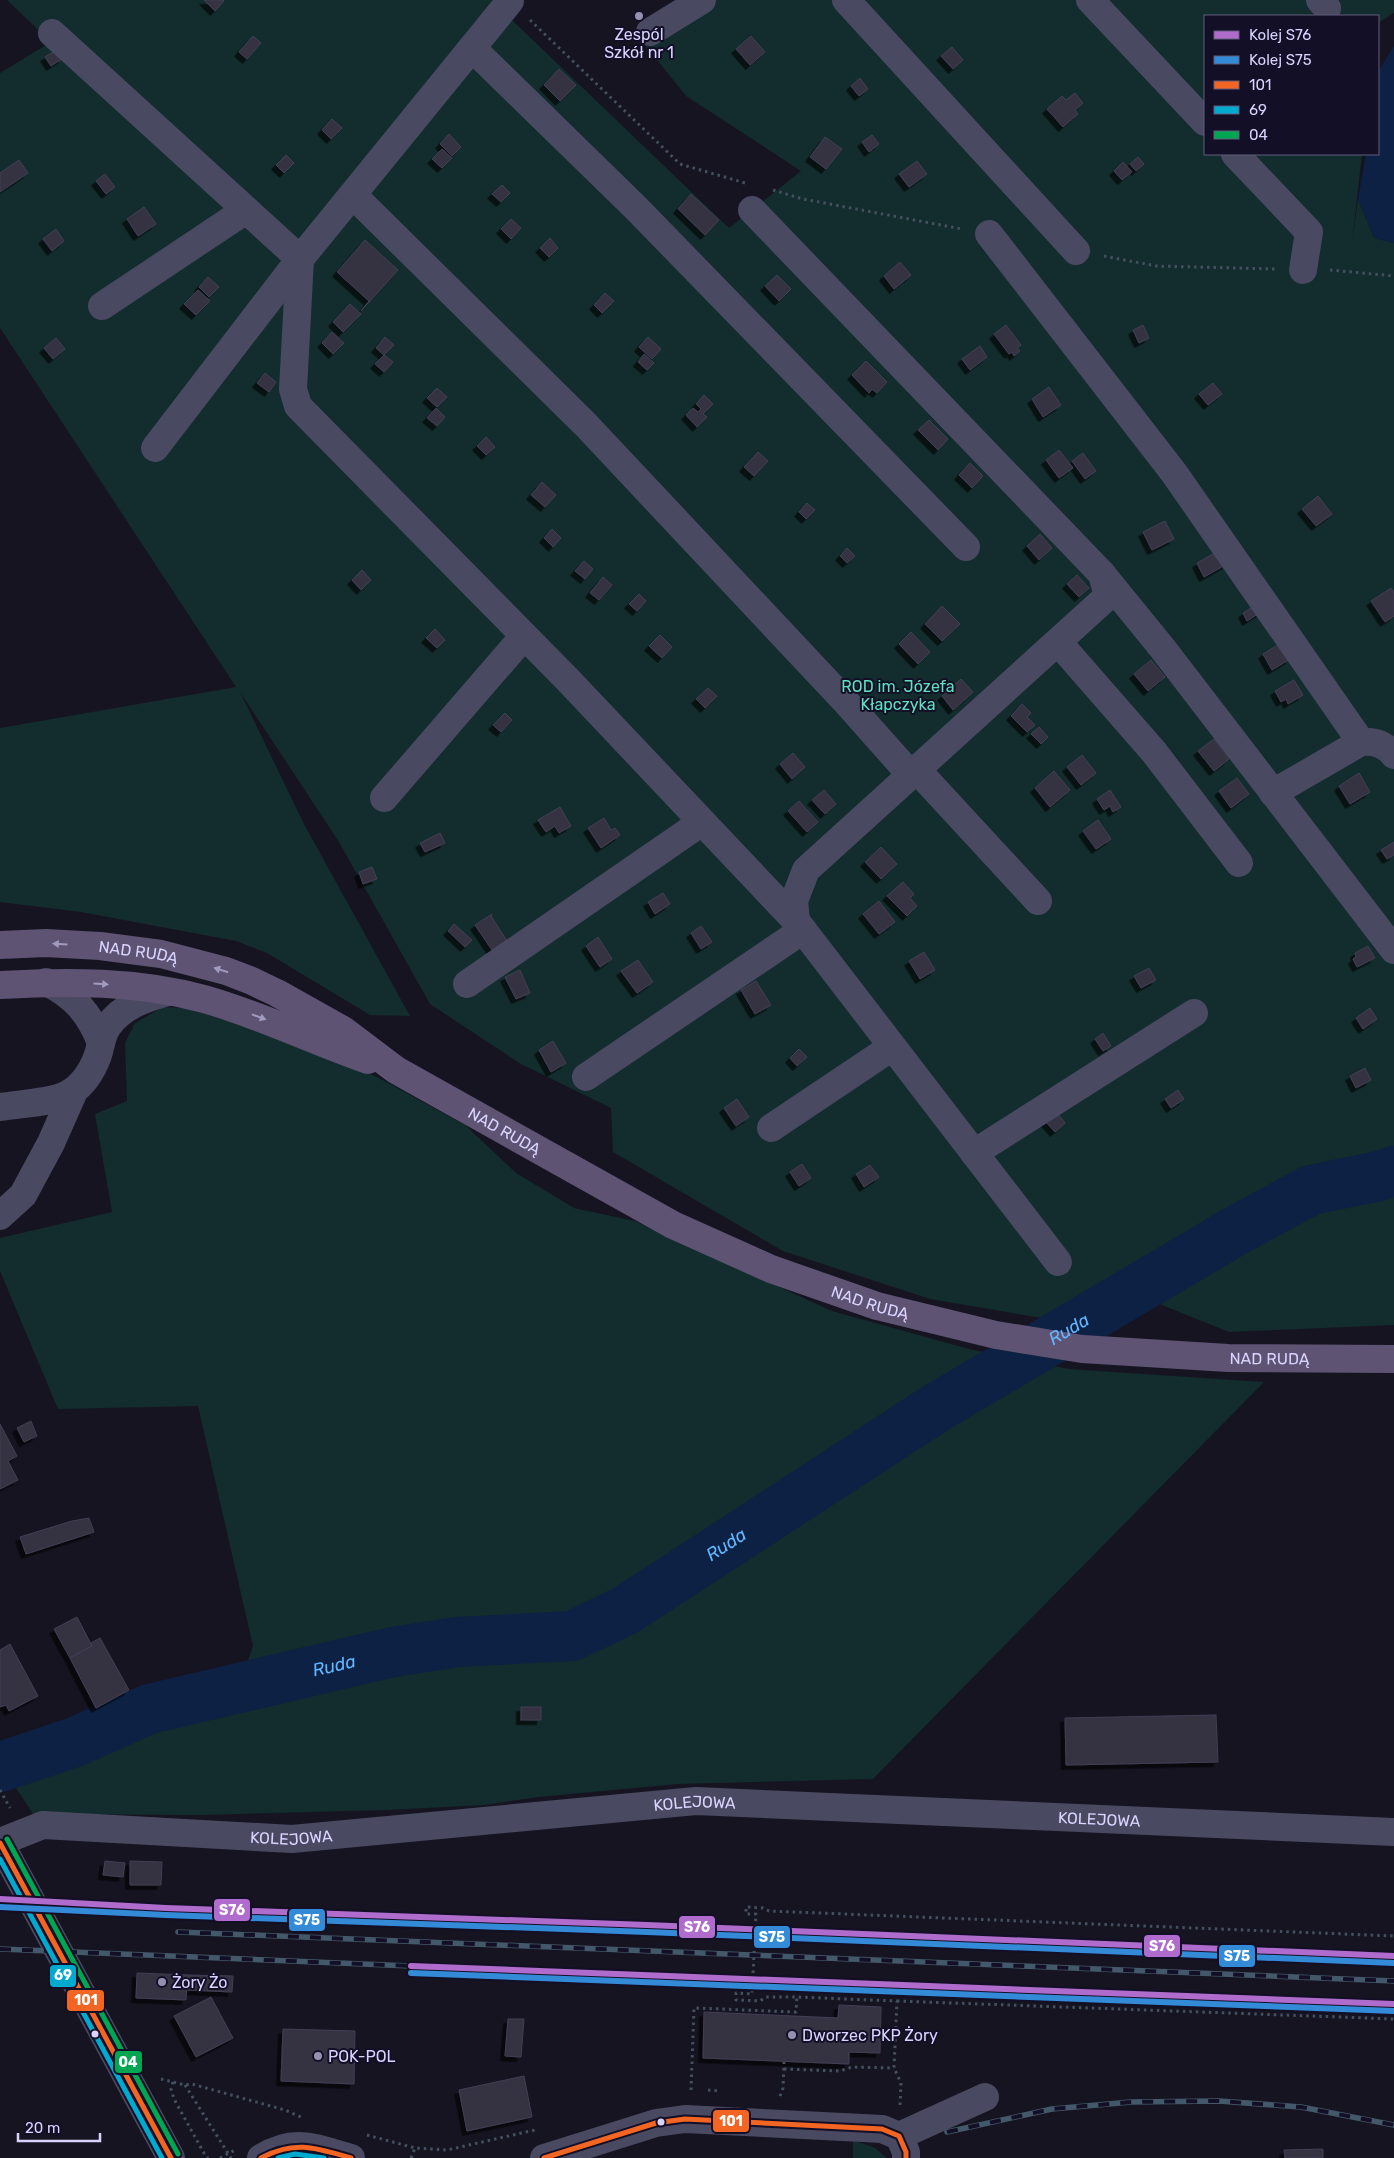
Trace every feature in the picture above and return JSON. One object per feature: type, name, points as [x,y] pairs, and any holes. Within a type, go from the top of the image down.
[{"type":"main road","name":"NAD RUDĄ","points":[[0,945],[46,943],[100,946],[161,954],[226,971],[277,992],[343,1030],[396,1070],[673,1225],[794,1278],[852,1298],[914,1316],[996,1335],[1082,1349],[1228,1358],[1394,1359]]},
{"type":"main road","name":"NAD RUDĄ","points":[[0,985],[66,981],[168,992],[202,999],[242,1011],[333,1048],[396,1070]]},
{"type":"street","points":[[650,32],[702,0]]},
{"type":"street","points":[[846,0],[1076,251]]},
{"type":"street","points":[[1090,0],[1204,121]]},
{"type":"street","points":[[155,448],[300,259],[510,1]]},
{"type":"street","points":[[52,33],[300,259]]},
{"type":"street","points":[[472,48],[643,215],[966,547]]},
{"type":"street","points":[[1236,155],[1309,232],[1303,270]]},
{"type":"street","points":[[353,195],[586,425],[847,703],[1038,901]]},
{"type":"street","points":[[759,199],[1102,574],[1163,649],[1394,950]]},
{"type":"street","points":[[102,306],[246,210]]},
{"type":"street","points":[[989,234],[1174,473],[1361,742]]},
{"type":"street","points":[[300,259],[293,388],[298,406],[524,636],[799,925],[1058,1262]]},
{"type":"street","points":[[799,925],[794,901],[806,870],[1108,596],[1102,574]]},
{"type":"street","points":[[384,798],[524,636]]},
{"type":"street","points":[[1058,642],[1154,752],[1239,863]]},
{"type":"street","points":[[1273,792],[1361,742],[1374,741],[1389,749],[1394,755]]},
{"type":"street","points":[[467,984],[702,822]]},
{"type":"street","points":[[586,1077],[799,925]]},
{"type":"street","points":[[46,982],[62,990],[75,1000],[96,1029],[100,1043]]},
{"type":"street","points":[[0,1107],[61,1098],[74,1091],[86,1079],[95,1064],[100,1043],[108,1026],[121,1013],[140,1000],[168,992]]},
{"type":"street","points":[[974,1153],[1194,1013]]},
{"type":"street","points":[[771,1128],[892,1047]]},
{"type":"street","points":[[0,1216],[23,1195],[51,1143],[74,1091]]},
{"type":"street","name":"KOLEJOWA","points":[[0,1842],[43,1825],[292,1839],[696,1801],[1394,1832]]},
{"type":"street","points":[[0,1842],[171,2158]]},
{"type":"street","points":[[544,2158],[656,2123],[685,2119],[882,2130],[902,2147],[986,2097]]},
{"type":"street","points":[[261,2158],[285,2146],[302,2145],[351,2158]]},
{"type":"path","points":[[510,1],[680,164],[746,183]]},
{"type":"path","points":[[759,199],[803,199],[989,234]]},
{"type":"path","points":[[1076,251],[1156,266],[1303,270],[1394,276]]},
{"type":"path","points":[[0,1790],[9,1807]]},
{"type":"path","points":[[1394,1936],[769,1911],[763,1908],[746,1907],[746,1914],[756,1914],[752,1994],[736,1993],[736,2000],[760,2001],[766,1997],[797,1997],[1394,2019]]},
{"type":"path","points":[[691,2090],[694,2008],[796,2014],[797,1997]]},
{"type":"path","points":[[897,2001],[894,2068],[901,2083],[902,2147]]},
{"type":"path","points":[[773,2094],[779,2099],[783,2088],[784,2062]]},
{"type":"path","points":[[784,2069],[840,2072],[852,2067],[894,2068]]},
{"type":"path","points":[[172,2082],[171,2089],[174,2099],[208,2158]]},
{"type":"path","points":[[231,2158],[185,2085],[192,2084],[285,2110],[310,2120]]},
{"type":"path","points":[[682,2091],[698,2090]]},
{"type":"path","points":[[706,2090],[723,2091]]},
{"type":"path","points":[[362,2133],[414,2148],[447,2150],[540,2129]]},
{"type":"path","points":[[411,2158],[414,2148]]},
{"type":"path","points":[[220,2158],[227,2154]]},
{"type":"green space","name":"ROD im. Józefa Kłapczyka","points":[[7,0],[491,0],[729,228],[801,171],[686,96],[634,31],[686,0],[1394,0],[1394,13],[1379,22],[1379,15],[1204,15],[1204,155],[1362,155],[1352,243],[1358,199],[1374,238],[1394,243],[1394,1325],[1229,1332],[1112,1285],[1047,1319],[930,1299],[783,1251],[613,1152],[611,1108],[521,1064],[430,1004],[339,842],[240,692],[304,824],[410,1016],[370,1015],[267,953],[236,941],[81,912],[0,902],[0,728],[236,687],[0,328],[0,73],[51,42]]},
{"type":"green space","points":[[163,1007],[187,1008],[277,1036],[377,1077],[465,1125],[516,1173],[574,1208],[635,1221],[832,1311],[969,1349],[1069,1369],[1264,1382],[873,1779],[678,1784],[538,1797],[484,1805],[388,1810],[202,1815],[33,1814],[9,1777],[143,1725],[231,1709],[253,1646],[198,1406],[58,1409],[0,1271],[0,1238],[112,1212],[95,1114],[127,1101],[125,1043],[135,1023]]},
{"type":"green space","points":[[853,2140],[875,2148],[887,2158],[853,2158]]},
{"type":"water","points":[[1394,46],[1394,243],[1374,238],[1358,199],[1366,155],[1379,155],[1379,70]]},
{"type":"building","points":[[204,0],[223,0],[224,1],[215,11]]},
{"type":"building","points":[[253,36],[261,43],[247,59],[239,52]]},
{"type":"building","points":[[751,36],[765,52],[750,65],[736,49]]},
{"type":"building","points":[[952,47],[963,60],[953,69],[941,56]]},
{"type":"building","points":[[58,49],[63,58],[51,66],[45,57]]},
{"type":"building","points":[[559,69],[576,85],[560,101],[544,85]]},
{"type":"building","points":[[860,78],[868,89],[859,96],[851,86]]},
{"type":"building","points":[[1075,93],[1083,103],[1075,110],[1078,114],[1063,127],[1047,109],[1062,96],[1066,100]]},
{"type":"building","points":[[332,119],[342,128],[331,139],[322,130]]},
{"type":"building","points":[[449,134],[461,147],[452,156],[440,144]]},
{"type":"building","points":[[872,135],[879,144],[869,152],[862,142]]},
{"type":"building","points":[[825,137],[842,149],[826,169],[810,157]]},
{"type":"building","points":[[442,149],[452,158],[442,168],[432,159]]},
{"type":"building","points":[[286,155],[294,163],[284,173],[276,165]]},
{"type":"building","points":[[1138,157],[1144,164],[1136,171],[1130,164]]},
{"type":"building","points":[[19,160],[28,173],[0,192],[0,173]]},
{"type":"building","points":[[917,161],[927,174],[909,187],[899,174]]},
{"type":"building","points":[[1123,162],[1132,172],[1122,180],[1114,171]]},
{"type":"building","points":[[105,174],[115,187],[106,194],[96,181]]},
{"type":"building","points":[[502,185],[510,193],[501,202],[492,194]]},
{"type":"building","points":[[691,194],[719,220],[705,235],[678,209]]},
{"type":"building","points":[[144,207],[156,224],[138,236],[127,219]]},
{"type":"building","points":[[511,219],[521,228],[511,239],[501,229]]},
{"type":"building","points":[[56,229],[64,241],[52,251],[43,239]]},
{"type":"building","points":[[550,238],[558,248],[549,257],[540,248]]},
{"type":"building","points":[[365,240],[398,270],[361,311],[369,301],[337,272]]},
{"type":"building","points":[[900,262],[911,275],[894,289],[884,276]]},
{"type":"building","points":[[777,275],[791,289],[779,301],[765,286]]},
{"type":"building","points":[[208,277],[219,287],[209,297],[199,287]]},
{"type":"building","points":[[198,290],[210,301],[196,315],[184,304]]},
{"type":"building","points":[[605,293],[614,301],[602,313],[594,305]]},
{"type":"building","points":[[350,304],[361,314],[343,332],[333,322]]},
{"type":"building","points":[[1006,325],[1021,345],[1017,348],[1020,351],[1014,356],[1012,352],[1009,354],[994,334]]},
{"type":"building","points":[[1143,325],[1149,338],[1139,343],[1133,330]]},
{"type":"building","points":[[332,332],[344,343],[333,354],[322,343]]},
{"type":"building","points":[[385,337],[394,345],[384,355],[376,348]]},
{"type":"building","points":[[648,337],[661,349],[652,359],[639,347]]},
{"type":"building","points":[[56,338],[65,349],[53,359],[44,348]]},
{"type":"building","points":[[980,346],[987,357],[970,370],[962,359]]},
{"type":"building","points":[[644,354],[654,363],[647,370],[638,362]]},
{"type":"building","points":[[384,355],[393,362],[384,372],[375,364]]},
{"type":"building","points":[[866,361],[887,382],[877,393],[872,389],[869,393],[852,375]]},
{"type":"building","points":[[265,373],[276,382],[269,392],[257,383]]},
{"type":"building","points":[[1213,383],[1222,394],[1208,405],[1199,394]]},
{"type":"building","points":[[1049,387],[1061,405],[1043,417],[1032,399]]},
{"type":"building","points":[[437,388],[447,397],[437,407],[427,398]]},
{"type":"building","points":[[704,395],[713,404],[703,414],[707,417],[697,427],[686,415],[693,408],[698,412],[701,409],[696,404]]},
{"type":"building","points":[[436,408],[445,417],[437,426],[427,418]]},
{"type":"building","points":[[929,420],[948,439],[938,450],[918,430]]},
{"type":"building","points":[[486,437],[495,447],[486,455],[477,446]]},
{"type":"building","points":[[1059,450],[1073,468],[1059,478],[1046,460]]},
{"type":"building","points":[[758,452],[768,461],[754,476],[744,467]]},
{"type":"building","points":[[1083,453],[1096,471],[1085,479],[1072,461]]},
{"type":"building","points":[[970,463],[983,476],[972,488],[959,475]]},
{"type":"building","points":[[542,482],[556,495],[545,507],[531,495]]},
{"type":"building","points":[[1318,496],[1332,514],[1316,526],[1302,509]]},
{"type":"building","points":[[807,503],[815,510],[806,519],[799,512]]},
{"type":"building","points":[[1165,521],[1174,539],[1152,550],[1143,532]]},
{"type":"building","points":[[552,529],[561,538],[553,547],[544,538]]},
{"type":"building","points":[[1040,534],[1052,548],[1039,560],[1027,546]]},
{"type":"building","points":[[847,548],[855,556],[847,563],[840,556]]},
{"type":"building","points":[[1220,550],[1227,564],[1204,577],[1197,563]]},
{"type":"building","points":[[584,561],[593,569],[585,579],[575,571]]},
{"type":"building","points":[[362,570],[371,580],[361,590],[352,580]]},
{"type":"building","points":[[1077,575],[1089,588],[1079,597],[1067,584]]},
{"type":"building","points":[[603,577],[612,585],[599,600],[590,593]]},
{"type":"building","points":[[1391,588],[1394,593],[1394,616],[1385,622],[1371,601]]},
{"type":"building","points":[[639,594],[646,601],[637,611],[629,604]]},
{"type":"building","points":[[1257,604],[1261,612],[1247,621],[1243,613]]},
{"type":"building","points":[[942,606],[960,624],[942,641],[925,624]]},
{"type":"building","points":[[435,629],[445,640],[437,648],[426,638]]},
{"type":"building","points":[[911,632],[930,652],[918,664],[899,644]]},
{"type":"building","points":[[660,635],[672,647],[662,658],[649,646]]},
{"type":"building","points":[[1281,643],[1290,659],[1272,670],[1263,654]]},
{"type":"building","points":[[1151,660],[1165,677],[1148,691],[1134,674]]},
{"type":"building","points":[[961,679],[973,692],[953,710],[942,696]]},
{"type":"building","points":[[1294,680],[1303,695],[1288,704],[1286,699],[1281,702],[1275,691]]},
{"type":"building","points":[[708,688],[717,696],[705,708],[696,699]]},
{"type":"building","points":[[1022,704],[1031,713],[1027,717],[1035,725],[1027,732],[1011,716]]},
{"type":"building","points":[[505,713],[512,720],[501,732],[493,725]]},
{"type":"building","points":[[1039,727],[1048,737],[1041,744],[1031,734]]},
{"type":"building","points":[[1214,739],[1229,759],[1214,771],[1198,751]]},
{"type":"building","points":[[793,753],[805,767],[792,779],[780,764]]},
{"type":"building","points":[[1082,755],[1096,773],[1081,785],[1067,767]]},
{"type":"building","points":[[1054,771],[1070,790],[1050,807],[1035,788]]},
{"type":"building","points":[[1359,773],[1370,792],[1350,804],[1339,786]]},
{"type":"building","points":[[1237,778],[1249,794],[1231,808],[1219,791]]},
{"type":"building","points":[[824,790],[836,804],[825,814],[812,800]]},
{"type":"building","points":[[1110,790],[1121,807],[1113,812],[1110,806],[1104,810],[1097,799]]},
{"type":"building","points":[[799,801],[818,822],[807,832],[788,811]]},
{"type":"building","points":[[560,807],[571,826],[559,833],[555,826],[546,832],[538,820]]},
{"type":"building","points":[[604,818],[611,830],[615,828],[620,835],[601,848],[588,828]]},
{"type":"building","points":[[1098,820],[1111,839],[1096,849],[1083,831]]},
{"type":"building","points":[[440,833],[445,843],[425,852],[420,843]]},
{"type":"building","points":[[1394,842],[1394,855],[1387,859],[1381,850]]},
{"type":"building","points":[[881,847],[897,864],[881,879],[865,862]]},
{"type":"building","points":[[372,867],[377,879],[363,884],[359,872]]},
{"type":"building","points":[[903,882],[914,894],[910,898],[917,906],[907,916],[887,896]]},
{"type":"building","points":[[663,893],[670,904],[655,914],[648,902]]},
{"type":"building","points":[[879,901],[895,922],[879,934],[863,914]]},
{"type":"building","points":[[492,914],[491,916],[507,941],[492,950],[475,925]]},
{"type":"building","points":[[454,924],[472,940],[465,947],[448,931]]},
{"type":"building","points":[[701,926],[712,942],[701,949],[691,933]]},
{"type":"building","points":[[598,937],[612,959],[600,967],[586,946]]},
{"type":"building","points":[[1368,946],[1375,958],[1357,967],[1353,959],[1356,957],[1355,953]]},
{"type":"building","points":[[924,952],[935,970],[920,979],[909,961]]},
{"type":"building","points":[[638,960],[653,982],[637,993],[621,971]]},
{"type":"building","points":[[1149,968],[1156,980],[1141,988],[1134,976]]},
{"type":"building","points":[[520,970],[530,993],[516,999],[505,977]]},
{"type":"building","points":[[756,981],[771,1005],[755,1014],[741,990]]},
{"type":"building","points":[[1370,1008],[1377,1019],[1363,1029],[1356,1018]]},
{"type":"building","points":[[1103,1033],[1111,1046],[1103,1051],[1095,1039]]},
{"type":"building","points":[[553,1041],[566,1063],[551,1072],[539,1050]]},
{"type":"building","points":[[799,1049],[807,1057],[797,1066],[790,1058]]},
{"type":"building","points":[[1365,1068],[1371,1080],[1356,1088],[1350,1076]]},
{"type":"building","points":[[1178,1090],[1184,1099],[1171,1108],[1165,1099]]},
{"type":"building","points":[[737,1099],[749,1117],[736,1126],[724,1108]]},
{"type":"building","points":[[1057,1113],[1065,1123],[1055,1132],[1046,1122]]},
{"type":"building","points":[[802,1164],[811,1178],[799,1186],[790,1172]]},
{"type":"building","points":[[870,1165],[879,1177],[864,1187],[856,1174]]},
{"type":"building","points":[[31,1421],[37,1436],[24,1442],[17,1428]]},
{"type":"building","points":[[0,1424],[17,1456],[8,1461],[18,1480],[0,1489]]},
{"type":"building","points":[[89,1518],[94,1532],[26,1554],[20,1537],[72,1521]]},
{"type":"building","points":[[77,1617],[92,1646],[70,1658],[54,1629]]},
{"type":"building","points":[[100,1638],[129,1690],[96,1708],[70,1658],[92,1646],[91,1643]]},
{"type":"building","points":[[10,1644],[38,1696],[9,1711],[6,1705],[0,1707],[0,1650]]},
{"type":"building","points":[[521,1707],[541,1707],[541,1720],[521,1720]]},
{"type":"building","points":[[1216,1715],[1218,1762],[1066,1765],[1065,1718]]},
{"type":"building","points":[[105,1861],[125,1863],[123,1877],[103,1875]]},
{"type":"building","points":[[130,1861],[162,1862],[161,1885],[130,1885]]},
{"type":"building","name":"Żory Żo","points":[[137,1973],[188,1975],[186,2000],[136,1998]]},
{"type":"building","points":[[188,1975],[233,1976],[232,1992],[187,1990]]},
{"type":"building","points":[[211,1997],[233,2038],[196,2057],[174,2016]]},
{"type":"building","name":"Dworzec PKP Żory","points":[[839,2005],[881,2007],[880,2053],[849,2052],[849,2064],[703,2058],[704,2012],[838,2018]]},
{"type":"building","points":[[508,2019],[524,2019],[521,2057],[505,2056]]},
{"type":"building","name":"POK-POL","points":[[283,2029],[355,2031],[354,2084],[281,2081]]},
{"type":"building","points":[[524,2076],[532,2117],[467,2131],[459,2090]]},
{"type":"building","points":[[1323,2149],[1323,2158],[1285,2158],[1284,2150]]},
{"type":"waterway","name":"Ruda","points":[[0,1767],[75,1742],[149,1709],[393,1652],[457,1642],[572,1636],[626,1610],[936,1408],[1237,1230],[1311,1190],[1379,1176],[1394,1171]]},
{"type":"railway","points":[[178,1932],[1394,1981]]},
{"type":"railway","points":[[0,1949],[411,1966]]},
{"type":"railway","points":[[947,2132],[1052,2109],[1131,2102],[1219,2101],[1301,2107],[1394,2125]]},
{"type":"rail line","name":"S76","points":[[0,1899],[166,1908],[647,1925],[1394,1956]]},
{"type":"rail line","name":"S75","points":[[0,1907],[1394,1963]]},
{"type":"rail line","name":"S76","points":[[411,1966],[1394,2004]]},
{"type":"rail line","name":"S75","points":[[411,1973],[1394,2011]]},
{"type":"transit line","name":"04","points":[[7,1839],[178,2154]]},
{"type":"transit line","name":"101","points":[[0,1843],[171,2158]]},
{"type":"transit line","name":"69","points":[[0,1859],[162,2158]]},
{"type":"transit line","name":"101","points":[[544,2158],[656,2123],[685,2119],[882,2129],[899,2136],[906,2152],[906,2158]]},
{"type":"transit line","name":"101","points":[[261,2158],[273,2152],[295,2147],[327,2151],[351,2158]]},
{"type":"transit line","name":"69","points":[[278,2158],[295,2154],[324,2158]]},
{"type":"place","name":"Zespól Szkół nr 1","points":[[639,16]]},
{"type":"place","name":"Żory Żo","points":[[162,1982]]},
{"type":"place","name":"Dworzec PKP Żory","points":[[792,2035]]},
{"type":"place","name":"POK-POL","points":[[318,2056]]}]
